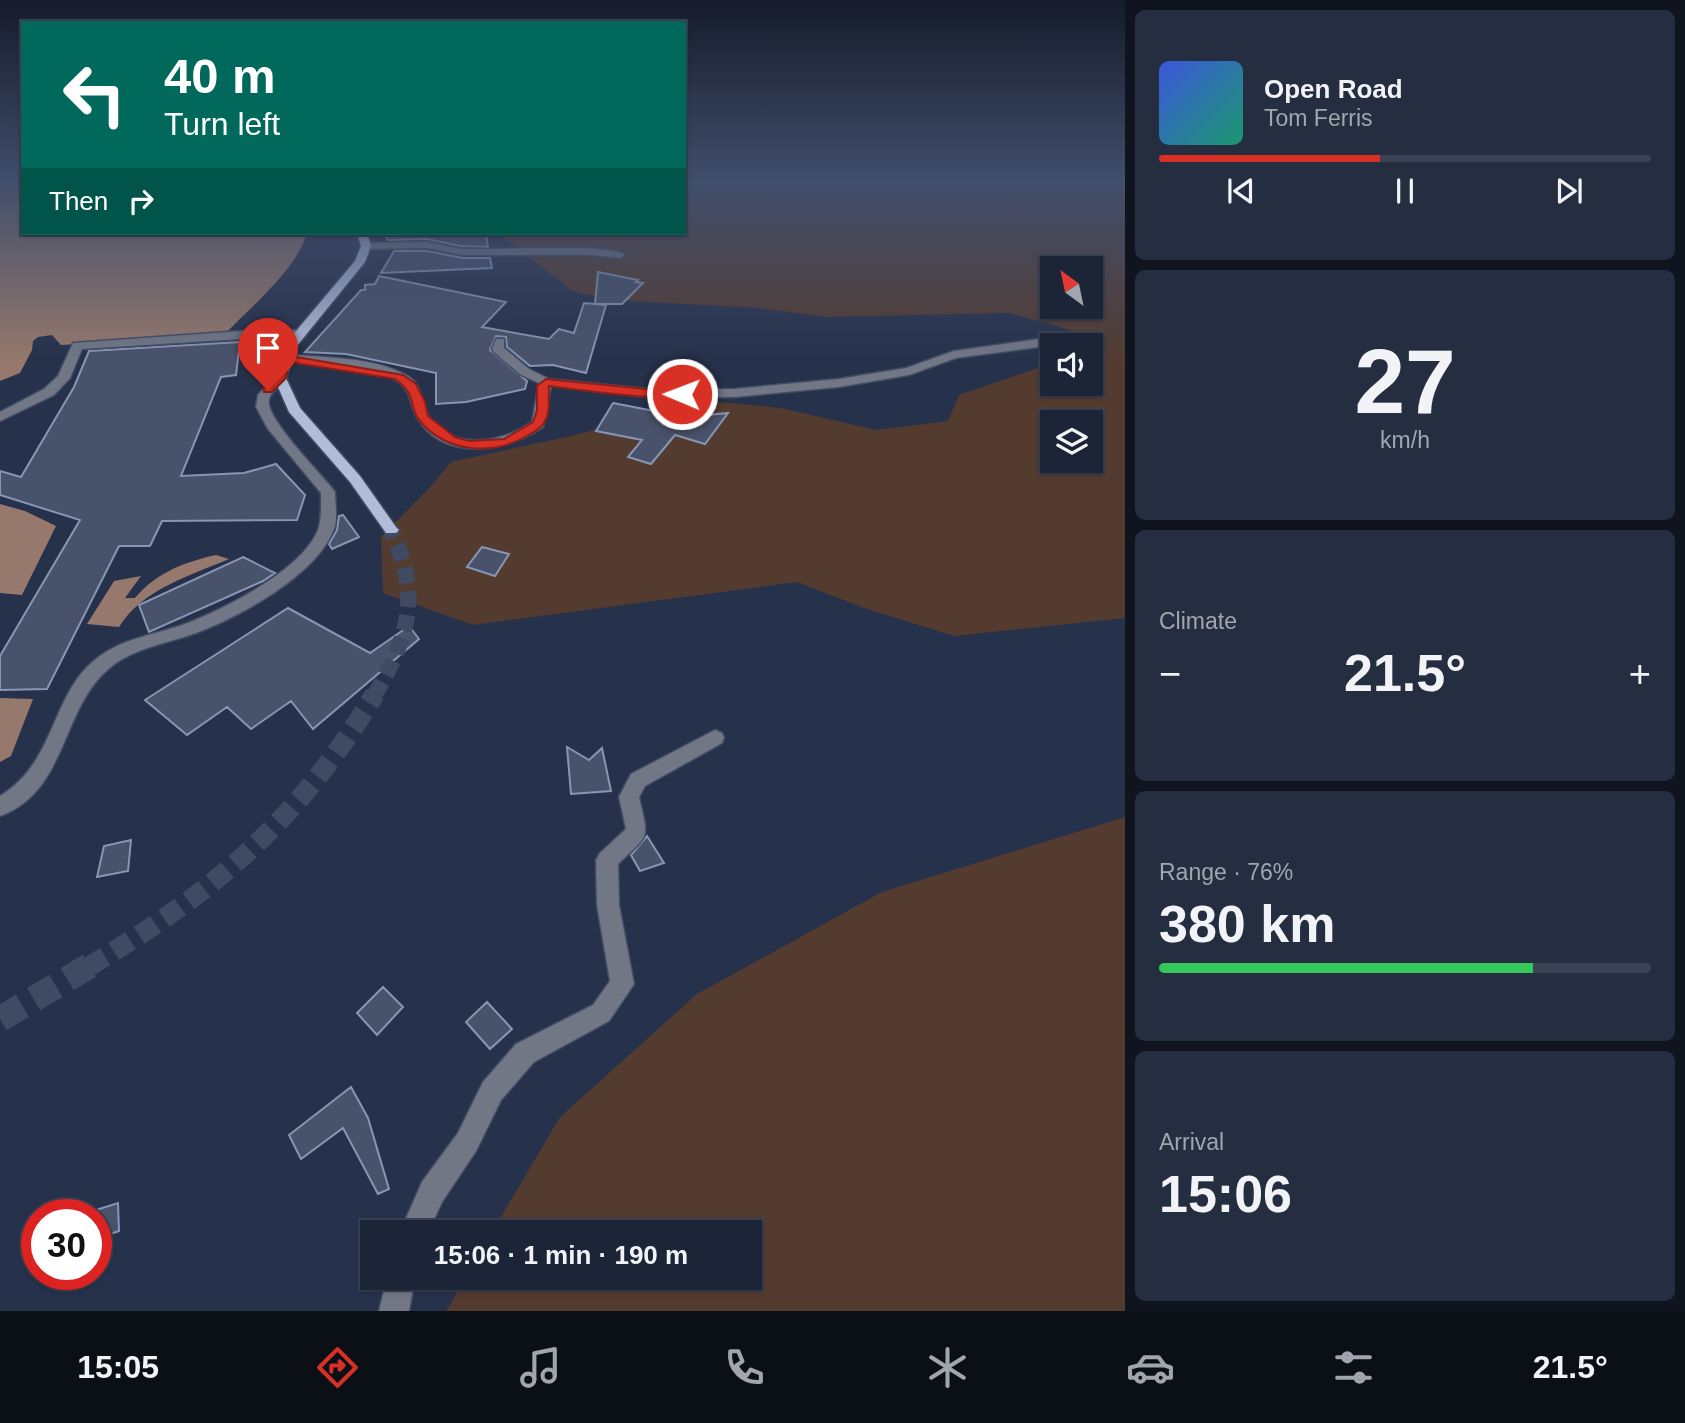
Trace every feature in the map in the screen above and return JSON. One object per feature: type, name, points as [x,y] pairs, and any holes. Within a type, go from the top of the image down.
[{"type":"main road","points":[[365,241],[366,246],[355,269],[299,334],[284,358],[280,378],[293,409],[355,479],[391,530]]},
{"type":"street","points":[[366,246],[427,245],[463,251],[589,251],[620,255]]},
{"type":"street","points":[[0,417],[49,392],[64,378],[77,346],[256,334],[299,334]]},
{"type":"street","points":[[500,342],[498,349],[525,372],[546,382],[656,394],[734,393],[839,383],[909,371],[954,355],[1039,343]]},
{"type":"street","points":[[284,358],[362,368],[399,377],[410,384],[423,417],[450,439],[468,445],[507,442],[538,424],[543,410],[543,386],[546,382]]},
{"type":"street","points":[[0,807],[29,786],[52,757],[82,687],[105,661],[136,646],[194,627],[262,592],[302,562],[317,546],[326,528],[328,492],[267,418],[263,398],[280,378]]},
{"type":"street","points":[[419,1220],[432,1192],[467,1142],[492,1091],[525,1054],[601,1013],[622,984],[608,905],[607,860],[636,832],[629,797],[638,780],[715,738]]},
{"type":"street","points":[[394,1311],[398,1290]]},
{"type":"shaded area","points":[[0,241],[303,241],[283,274],[225,334],[61,345],[52,335],[38,337],[33,341],[32,350],[20,373],[0,381]]},
{"type":"shaded area","points":[[509,241],[1125,241],[1125,618],[954,636],[864,608],[797,582],[473,625],[383,593],[381,537],[451,462],[566,437],[709,401],[781,408],[876,430],[948,421],[959,395],[1040,367],[1040,396],[1103,396],[1103,333],[1071,333],[1070,330],[1009,313],[826,317],[759,308],[611,300],[572,291]]},
{"type":"shaded area","points":[[0,504],[25,511],[56,526],[22,595],[0,593]]},
{"type":"shaded area","points":[[216,555],[229,559],[154,593],[129,614],[119,627],[87,624],[114,581],[141,576],[125,598],[135,598],[161,575],[193,561]]},
{"type":"shaded area","points":[[0,698],[33,699],[11,756],[0,762]]},
{"type":"shaded area","points":[[1125,817],[1125,1311],[446,1311],[459,1290],[762,1290],[762,1220],[499,1220],[560,1117],[697,994],[882,892]]},
{"type":"building","points":[[437,241],[487,241],[488,247],[460,246]]},
{"type":"building","points":[[394,251],[427,251],[463,258],[490,258],[492,268],[381,273]]},
{"type":"building","points":[[598,272],[643,283],[622,304],[595,304]]},
{"type":"building","points":[[379,276],[506,302],[482,327],[549,339],[559,329],[574,333],[584,303],[606,305],[586,373],[553,365],[530,366],[507,347],[506,337],[496,336],[490,350],[527,381],[525,389],[466,402],[436,404],[436,373],[346,354],[305,352],[361,290],[365,290],[365,285],[375,284]]},
{"type":"building","points":[[240,342],[236,375],[221,377],[181,476],[244,473],[276,464],[305,495],[297,520],[162,521],[150,546],[119,546],[47,689],[0,690],[0,656],[80,520],[0,495],[0,471],[21,477],[74,387],[89,351]]},
{"type":"building","points":[[613,403],[685,417],[728,413],[705,444],[675,435],[651,464],[628,457],[642,440],[596,431]]},
{"type":"building","points":[[343,515],[359,537],[332,549],[329,544],[337,530],[339,516]]},
{"type":"building","points":[[482,547],[509,554],[495,576],[467,567]]},
{"type":"building","points":[[243,557],[275,573],[263,581],[149,632],[139,605]]},
{"type":"building","points":[[288,608],[370,653],[409,626],[419,639],[313,729],[291,701],[251,729],[227,707],[187,735],[145,700]]},
{"type":"building","points":[[567,747],[589,760],[602,748],[611,791],[571,794]]},
{"type":"building","points":[[647,836],[664,863],[640,871],[631,855]]},
{"type":"building","points":[[131,840],[128,871],[97,877],[104,846]]},
{"type":"building","points":[[383,987],[403,1007],[377,1035],[357,1013]]},
{"type":"building","points":[[487,1002],[512,1029],[490,1049],[466,1022]]},
{"type":"building","points":[[351,1087],[368,1118],[389,1189],[378,1194],[343,1128],[301,1159],[289,1135]]},
{"type":"building","points":[[118,1203],[119,1231],[112,1233],[112,1205]]},
{"type":"tunnel","points":[[374,696],[396,654],[407,615],[406,575],[391,530]]},
{"type":"tunnel","points":[[88,967],[175,911],[250,850],[315,780],[375,694]]},
{"type":"tunnel","points":[[0,1019],[91,965]]},
{"type":"route","points":[[268,390],[280,378],[284,358],[381,372],[399,377],[410,384],[423,417],[450,439],[468,445],[507,442],[538,424],[543,410],[543,386],[546,382],[656,394],[682,394]]}]
